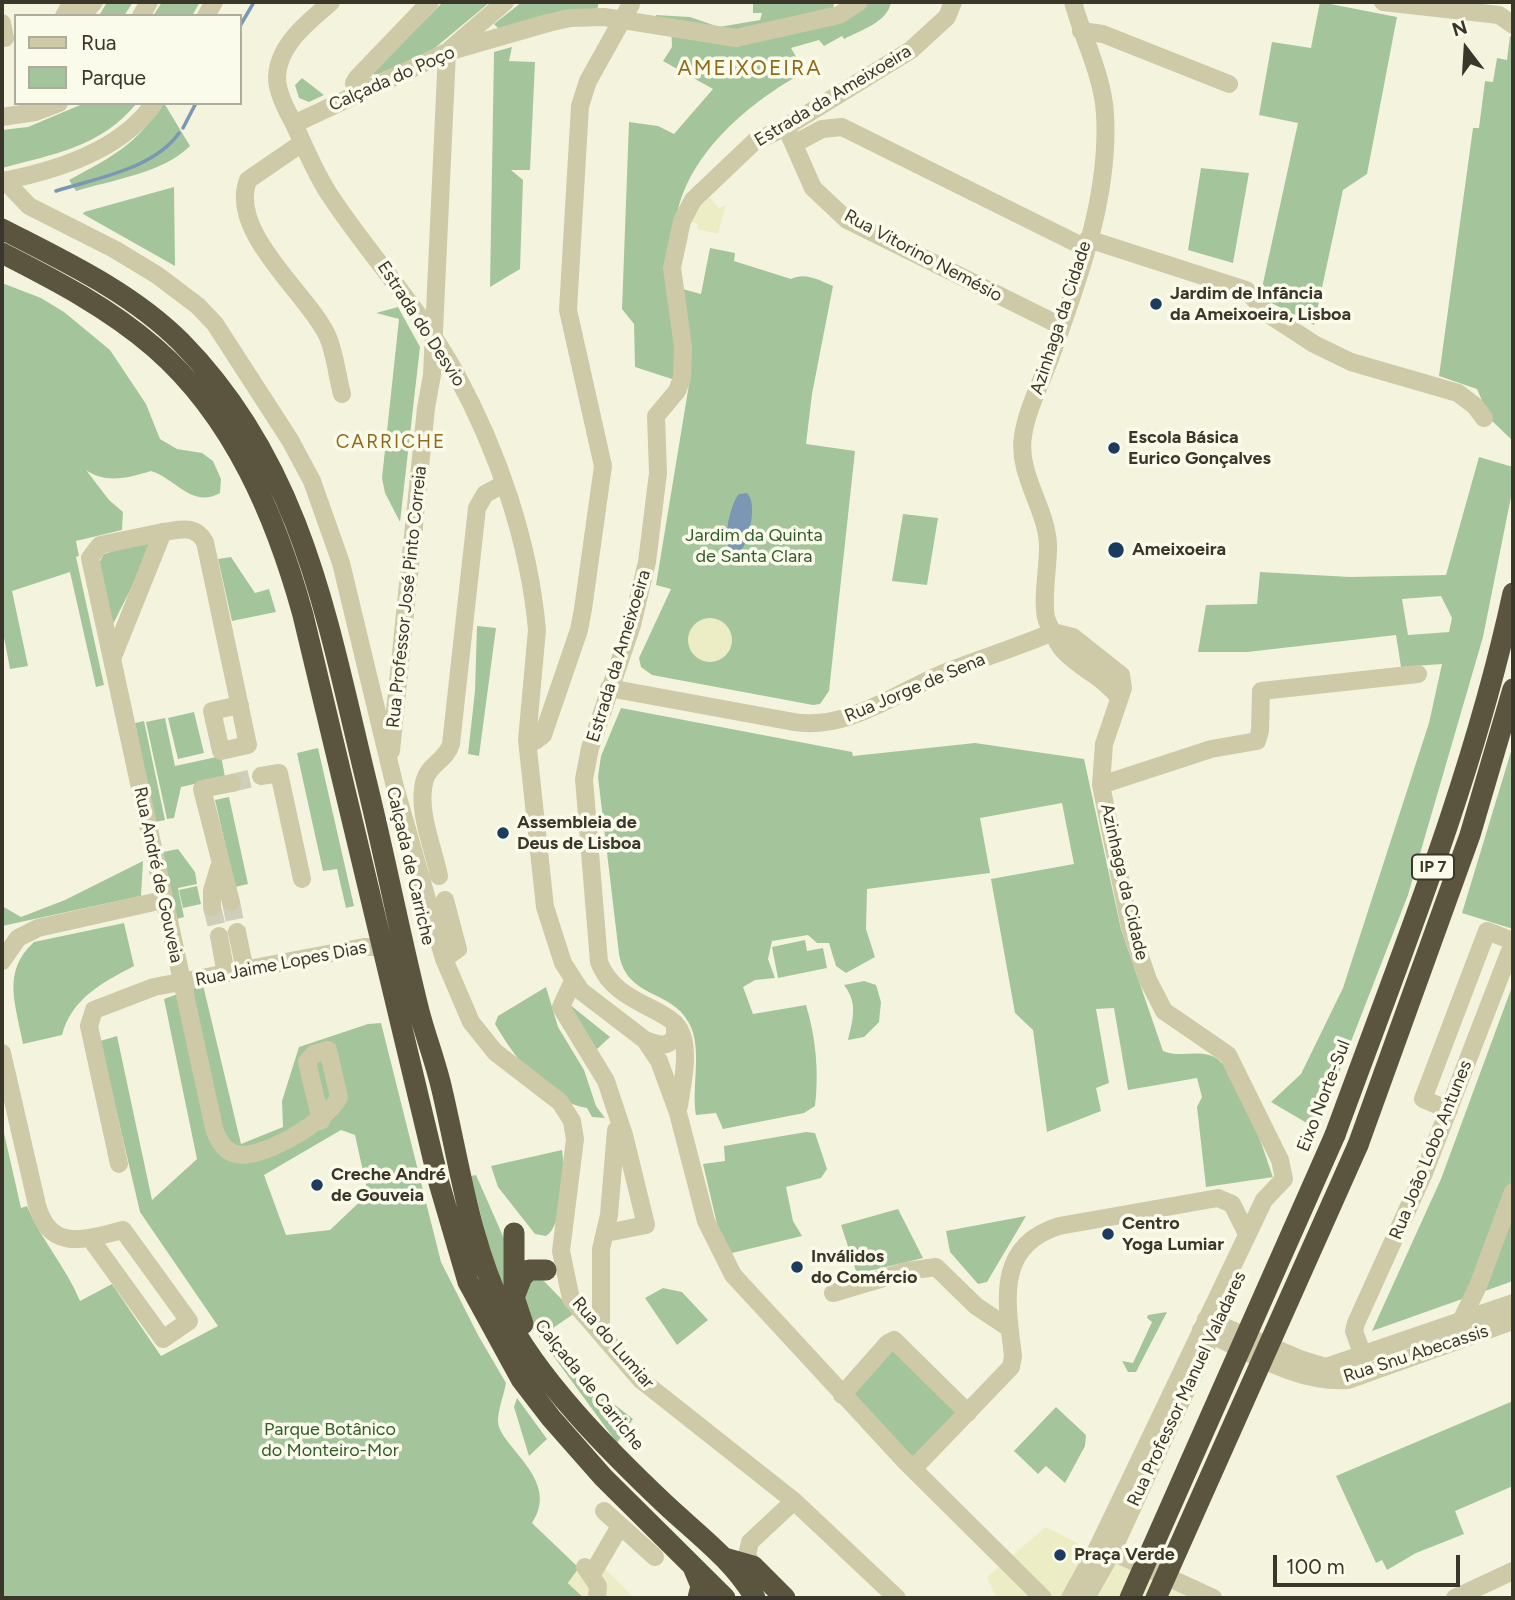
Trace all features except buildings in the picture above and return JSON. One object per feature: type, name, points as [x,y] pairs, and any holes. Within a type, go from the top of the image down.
[{"type":"highway","name":"Calçada de Carriche","points":[[2,229],[104,285],[179,341],[242,417],[279,480],[303,535],[322,600],[419,1012],[437,1068],[487,1270],[503,1310],[527,1351],[624,1466],[725,1558]]},
{"type":"highway","points":[[2,253],[90,301],[157,350],[218,421],[259,487],[279,534],[303,615],[381,947],[457,1251],[482,1314],[521,1379],[551,1418],[603,1477],[725,1598]]},
{"type":"highway","name":"Eixo Norte-Sul","points":[[1130,1598],[1335,1135],[1450,820],[1500,654],[1513,593]]},
{"type":"highway","name":"IP 7","points":[[1156,1598],[1357,1145],[1470,835],[1513,689]]},
{"type":"highway","points":[[381,947],[398,952],[419,1012]]},
{"type":"highway","points":[[514,1233],[514,1297],[521,1320],[557,1387]]},
{"type":"highway","points":[[514,1297],[522,1277],[529,1270],[546,1270]]},
{"type":"highway","points":[[725,1558],[753,1566],[785,1598]]},
{"type":"highway","points":[[725,1558],[754,1598]]},
{"type":"highway","points":[[691,1562],[701,1586],[698,1598]]},
{"type":"street","name":"Estrada do Desvio","points":[[331,2],[293,37],[280,62],[279,90],[302,143],[330,195],[434,337],[475,413],[504,484],[523,547],[537,630],[527,740],[545,908],[563,963],[573,981],[597,1005],[645,1041]]},
{"type":"street","points":[[358,93],[354,83],[357,78],[430,2]]},
{"type":"street","points":[[447,52],[505,2]]},
{"type":"street","name":"Calçada do Poço","points":[[294,124],[447,52],[570,18],[627,12],[736,38],[839,15],[859,2]]},
{"type":"street","name":"Azinhaga da Cidade","points":[[1073,2],[1101,86],[1105,114],[1098,200],[1061,326],[1022,439],[1026,473],[1046,524],[1048,556],[1044,612],[1062,650],[1118,691],[1104,744],[1101,785],[1130,927],[1148,980],[1164,1011],[1228,1055],[1280,1160],[1284,1179]]},
{"type":"street","points":[[1382,2],[1397,6],[1454,5],[1499,15],[1513,25]]},
{"type":"street","name":"Estrada da Ameixoeira","points":[[675,1023],[620,992],[607,979],[599,962],[584,779],[609,688],[639,601],[647,562],[658,473],[656,416],[681,382],[682,347],[672,268],[685,212],[703,188],[754,142],[786,127],[911,50],[950,9]]},
{"type":"street","points":[[527,740],[535,741],[543,734],[579,630],[603,467],[569,323],[569,293],[580,106],[588,81],[627,12]]},
{"type":"street","points":[[1082,31],[1123,42],[1229,84]]},
{"type":"street","points":[[1089,52],[1123,42]]},
{"type":"street","name":"Rua Professor José Pinto Correia","points":[[390,765],[434,337],[447,52]]},
{"type":"street","points":[[2,117],[35,112],[54,105]]},
{"type":"street","points":[[3,181],[111,144],[139,121],[152,105]]},
{"type":"street","name":"Rua Vitorino Nemésio","points":[[786,127],[813,188],[847,220],[1061,326]]},
{"type":"street","points":[[794,144],[822,129],[842,127],[1087,243],[1246,290],[1268,314],[1314,344],[1361,366],[1458,393],[1475,406],[1483,418]]},
{"type":"street","points":[[302,143],[248,180],[245,189],[249,217],[256,237],[327,336],[342,394]]},
{"type":"street","name":"Calçada de Carriche","points":[[3,181],[29,206],[114,248],[181,291],[215,324],[290,440],[328,523],[341,563],[390,765],[444,959],[471,1022]]},
{"type":"street","points":[[439,876],[422,804],[425,779],[446,756],[451,744],[477,508],[485,494],[504,484]]},
{"type":"street","name":"Rua André de Gouveia","points":[[240,705],[205,542],[198,532],[188,529],[163,532],[100,545],[90,558],[214,1128],[225,1149],[241,1155],[261,1152],[321,1121]]},
{"type":"street","points":[[112,659],[163,532]]},
{"type":"street","name":"Rua Jorge de Sena","points":[[609,688],[803,724],[822,724],[849,717],[946,673],[1053,632]]},
{"type":"street","points":[[1101,785],[1211,749],[1257,741],[1260,731],[1261,691],[1418,674]]},
{"type":"street","points":[[261,776],[279,773],[302,879]]},
{"type":"street","points":[[231,902],[219,867],[202,789],[232,783]]},
{"type":"street","points":[[212,906],[212,891],[219,867]]},
{"type":"street","points":[[2,961],[18,938],[38,928],[163,900]]},
{"type":"street","points":[[444,959],[458,948],[445,900]]},
{"type":"street","points":[[1449,1110],[1423,1100],[1487,931],[1513,942]]},
{"type":"street","points":[[237,932],[245,970]]},
{"type":"street","points":[[219,936],[226,974]]},
{"type":"street","name":"Rua João Lobo Antunes","points":[[1363,1356],[1354,1331],[1356,1323],[1397,1236],[1449,1110],[1513,942]]},
{"type":"street","name":"Rua Jaime Lopes Dias","points":[[119,1164],[90,1016],[98,1008],[130,995],[181,982],[369,946],[381,947]]},
{"type":"street","points":[[573,981],[561,1007],[606,1081],[646,1225],[607,1233]]},
{"type":"street","name":"Rua do Lumiar","points":[[471,1022],[495,1052],[560,1101],[572,1121],[575,1139],[561,1251],[571,1299],[641,1380],[794,1501],[897,1598]]},
{"type":"street","points":[[645,1041],[660,1045],[671,1043],[676,1037],[675,1023]]},
{"type":"street","points":[[675,1023],[682,1032],[684,1047],[678,1113]]},
{"type":"street","points":[[645,1041],[659,1061],[678,1113],[696,1188],[716,1244],[740,1283],[913,1469],[1043,1598]]},
{"type":"street","points":[[2,1054],[42,1219],[60,1238],[90,1238],[122,1230],[189,1321],[163,1339],[90,1238]]},
{"type":"street","points":[[600,1334],[601,1249],[607,1233],[617,1143],[616,1113]]},
{"type":"street","name":"Rua Professor Manuel Valadares","points":[[1209,1327],[1264,1200],[1284,1179]]},
{"type":"street","name":"Rua Professor Manuel Valadares","points":[[1086,1598],[1106,1548],[1209,1327],[1284,1179]]},
{"type":"street","points":[[1460,1323],[1478,1286],[1513,1192]]},
{"type":"street","points":[[913,1469],[1010,1367],[1013,1356],[1005,1297],[1009,1280],[1027,1243],[1049,1229],[1218,1198],[1232,1204],[1247,1234]]},
{"type":"street","points":[[834,1293],[907,1271],[936,1267],[976,1306],[1009,1328]]},
{"type":"street","points":[[1478,1286],[1483,1300],[1496,1310]]},
{"type":"street","name":"Rua Snu Abecassis","points":[[1209,1327],[1326,1367],[1513,1303]]},
{"type":"street","name":"Rua Snu Abecassis","points":[[1209,1327],[1306,1377],[1334,1381],[1348,1380],[1513,1321]]},
{"type":"street","points":[[842,1395],[888,1343],[894,1340],[968,1413]]},
{"type":"street","points":[[753,1566],[747,1555],[750,1542],[794,1501]]},
{"type":"street","points":[[604,1511],[655,1557]]},
{"type":"street","points":[[597,1598],[598,1586],[588,1571],[620,1525]]},
{"type":"street","points":[[1106,1548],[1211,1597]]},
{"type":"street","name":"Rua Professor Manuel Valadares","points":[[1070,1598],[1106,1548]]},
{"type":"street","points":[[1455,1598],[1513,1572]]},
{"type":"green space","points":[[107,2],[133,2],[125,14],[100,14]]},
{"type":"green space","points":[[162,2],[200,2],[193,14],[154,14]]},
{"type":"green space","points":[[443,2],[490,2],[430,52],[374,76],[374,71]]},
{"type":"green space","points":[[522,2],[599,2],[597,10],[574,9],[499,29],[494,24]]},
{"type":"green space","points":[[753,2],[834,2],[833,12],[846,18],[869,2],[891,2],[885,15],[866,29],[844,39],[842,36],[824,46],[819,40],[791,48],[805,72],[764,97],[744,113],[709,149],[695,170],[684,192],[676,221],[675,380],[635,367],[634,324],[622,309],[629,122],[658,126],[674,134],[713,89],[663,61],[672,47],[671,23],[656,20],[656,15],[690,17],[719,27],[760,20],[762,13],[753,13]]},
{"type":"green space","points":[[1320,2],[1397,17],[1367,174],[1343,190],[1314,325],[1260,297],[1298,123],[1259,115],[1272,42],[1311,48]]},
{"type":"green space","points":[[1510,36],[1513,39],[1513,441],[1490,419],[1477,389],[1439,376],[1473,128],[1479,128],[1485,81],[1493,82],[1497,58],[1507,60]]},
{"type":"green space","points":[[512,47],[509,61],[535,62],[530,170],[511,170],[523,180],[520,269],[490,287],[494,52]]},
{"type":"green space","points":[[302,78],[324,95],[309,102],[299,98],[295,85]]},
{"type":"green space","points":[[80,105],[135,105],[108,130],[76,147],[2,168],[2,130],[28,127]]},
{"type":"green space","points":[[165,105],[190,146],[166,163],[152,169],[76,191],[69,180],[122,149]]},
{"type":"green space","points":[[1201,168],[1249,173],[1233,263],[1188,250]]},
{"type":"green space","points":[[174,187],[175,266],[83,214],[84,212]]},
{"type":"green space","name":"Jardim da Quinta de Santa Clara","points":[[710,248],[735,253],[734,261],[791,279],[807,277],[833,286],[812,394],[806,444],[855,451],[829,691],[820,704],[813,705],[652,675],[641,667],[639,658],[671,589],[656,585],[691,372],[679,309],[679,288],[701,294]]},
{"type":"green space","points":[[2,283],[41,298],[64,312],[110,350],[146,404],[160,439],[177,449],[202,453],[213,461],[221,479],[220,493],[201,497],[184,491],[151,471],[109,478],[86,470],[109,500],[123,512],[122,530],[76,541],[79,556],[76,557],[104,685],[96,687],[70,572],[12,591],[28,666],[10,669],[2,627]]},
{"type":"green space","points":[[398,307],[420,347],[400,522],[385,493],[382,478],[399,319],[376,313]]},
{"type":"green space","points":[[1479,457],[1513,467],[1513,487],[1483,637],[1408,895],[1317,1129],[1271,1102],[1301,1074],[1343,988],[1429,723],[1442,664],[1401,667],[1396,635],[1247,652],[1198,652],[1206,605],[1257,604],[1260,572],[1350,577],[1446,575]],"holes":[[[1441,596],[1452,618],[1449,632],[1408,635],[1402,599]]]},
{"type":"green space","points":[[903,514],[938,518],[927,585],[892,581]]},
{"type":"green space","points":[[150,540],[154,543],[112,626],[99,563],[104,554]]},
{"type":"green space","points":[[231,557],[255,593],[269,589],[276,612],[232,621],[218,559]]},
{"type":"green space","points":[[477,626],[496,628],[479,756],[468,754],[475,691]]},
{"type":"green space","points":[[621,708],[852,752],[853,756],[975,743],[1084,759],[1121,929],[1163,1051],[1175,1054],[1206,1054],[1221,1062],[1240,1091],[1273,1177],[1206,1187],[1197,1107],[1202,1097],[1197,1078],[1128,1090],[1114,1008],[1096,1009],[1109,1083],[1096,1088],[1101,1111],[1047,1132],[1033,1030],[1015,1013],[991,879],[1074,864],[1062,803],[980,818],[990,873],[867,889],[866,929],[875,957],[846,973],[836,966],[829,943],[817,943],[808,935],[772,941],[768,959],[775,978],[755,980],[743,987],[753,1014],[806,1005],[816,1055],[815,1106],[804,1113],[723,1129],[716,1113],[696,1115],[696,1056],[689,1023],[672,1004],[640,987],[631,979],[619,954],[598,777],[601,756]]},
{"type":"green space","points":[[194,712],[204,753],[178,759],[168,718]]},
{"type":"green space","points":[[165,718],[175,766],[221,756],[225,777],[181,787],[174,818],[167,819],[146,722]]},
{"type":"green space","points":[[144,721],[165,820],[155,822],[135,723]]},
{"type":"green space","points":[[1513,745],[1513,929],[1462,913]]},
{"type":"green space","points":[[318,748],[354,906],[346,908],[337,869],[323,871],[297,753]]},
{"type":"green space","points":[[229,797],[248,884],[235,887],[215,800]]},
{"type":"green space","points":[[178,849],[195,872],[197,884],[178,888],[184,917],[177,919],[163,852]]},
{"type":"green space","points":[[143,861],[141,896],[2,926],[2,906],[21,917],[65,900]]},
{"type":"green space","points":[[197,886],[201,904],[183,908],[179,890]]},
{"type":"green space","points":[[124,923],[134,966],[81,1001],[73,1011],[62,1035],[23,1044],[13,990],[17,965],[24,953],[34,942]]},
{"type":"green space","points":[[805,940],[807,951],[823,948],[827,968],[778,978],[772,947]]},
{"type":"green space","points":[[864,981],[876,985],[881,1002],[879,1022],[864,1037],[848,1040],[853,1005],[844,985]]},
{"type":"green space","points":[[1513,984],[1513,1281],[1372,1331],[1441,1179]]},
{"type":"green space","name":"Parque Botânico do Monteiro-Mor","points":[[203,985],[241,1144],[283,1127],[282,1101],[299,1047],[368,1024],[381,1023],[441,1262],[506,1383],[498,1416],[501,1431],[526,1465],[539,1492],[539,1507],[532,1523],[579,1568],[568,1583],[584,1598],[2,1598],[2,1124],[21,1208],[27,1206],[80,1301],[112,1284],[161,1356],[218,1326],[140,1212],[100,1041],[117,1036],[152,1200],[197,1159],[164,999]],"holes":[[[341,1130],[355,1135],[368,1194],[330,1230],[286,1235],[264,1175]]]},
{"type":"green space","points":[[546,987],[558,1027],[584,1070],[596,1106],[605,1118],[592,1117],[587,1108],[559,1097],[546,1087],[522,1063],[495,1024],[498,1016]]},
{"type":"green space","points":[[569,1004],[610,1037],[596,1050],[587,1040]]},
{"type":"green space","points":[[806,1132],[815,1133],[827,1169],[821,1178],[786,1187],[793,1221],[802,1236],[732,1253],[718,1228],[703,1164],[725,1161],[724,1146]]},
{"type":"green space","points":[[562,1150],[563,1183],[556,1221],[546,1236],[535,1234],[498,1187],[491,1166]]},
{"type":"green space","points":[[476,1175],[506,1243],[508,1300],[493,1263],[471,1176]]},
{"type":"green space","points":[[898,1209],[923,1258],[857,1274],[841,1225]]},
{"type":"green space","points":[[1026,1216],[987,1282],[978,1284],[950,1252],[946,1231]]},
{"type":"green space","points":[[541,1278],[575,1313],[547,1332],[587,1383],[633,1419],[617,1443],[527,1320],[521,1296],[531,1280]]},
{"type":"green space","points":[[663,1288],[682,1292],[708,1320],[677,1345],[645,1298]]},
{"type":"green space","points":[[1167,1312],[1136,1372],[1128,1372],[1122,1361],[1133,1363],[1152,1322],[1147,1318],[1148,1315]]},
{"type":"green space","points":[[888,1343],[968,1413],[913,1469],[842,1395]]},
{"type":"green space","points":[[517,1398],[547,1439],[529,1456],[514,1407]]},
{"type":"green space","points":[[1513,1401],[1513,1486],[1455,1511],[1464,1534],[1416,1553],[1387,1570],[1382,1560],[1376,1563],[1336,1476]]},
{"type":"green space","points":[[1056,1407],[1086,1435],[1085,1446],[1065,1483],[1046,1466],[1038,1474],[1014,1451]]},
{"type":"shaded area","points":[[705,192],[719,208],[726,205],[718,234],[697,229],[698,224],[684,220]]},
{"type":"shaded area","points":[[710,618],[726,624],[732,640],[726,656],[710,662],[694,656],[688,640],[694,624]]},
{"type":"shaded area","name":"Praça Verde","points":[[1046,1527],[1196,1598],[996,1598],[987,1577]]},
{"type":"shaded area","points":[[602,1566],[634,1598],[584,1598],[568,1583],[579,1568]]},
{"type":"water","points":[[747,493],[752,505],[749,532],[740,552],[732,553],[727,541],[730,514],[739,494]]},
{"type":"waterway","points":[[242,23],[254,2]]},
{"type":"waterway","points":[[183,128],[195,105]]},
{"type":"waterway","points":[[56,191],[140,164],[168,145],[179,133]]},
{"type":"tunnel","points":[[232,783],[261,776]]},
{"type":"tunnel","points":[[231,902],[237,932]]},
{"type":"tunnel","points":[[212,907],[219,936]]},
{"type":"place","name":"Jardim de Infância da Ameixoeira, Lisboa","points":[[1156,304]]},
{"type":"place","name":"Escola Básica Eurico Gonçalves","points":[[1114,448]]},
{"type":"place","name":"Ameixoeira","points":[[1116,550]]},
{"type":"place","name":"Assembleia de Deus de Lisboa","points":[[503,833]]},
{"type":"place","name":"Creche André de Gouveia","points":[[317,1185]]},
{"type":"place","name":"Centro Yoga Lumiar","points":[[1108,1234]]},
{"type":"place","name":"Inválidos do Comércio","points":[[797,1267]]},
{"type":"place","name":"Praça Verde","points":[[1060,1555]]},
{"type":"district","name":"AMEIXOEIRA","points":[[750,69]]},
{"type":"district","name":"CARRICHE","points":[[391,442]]}]
